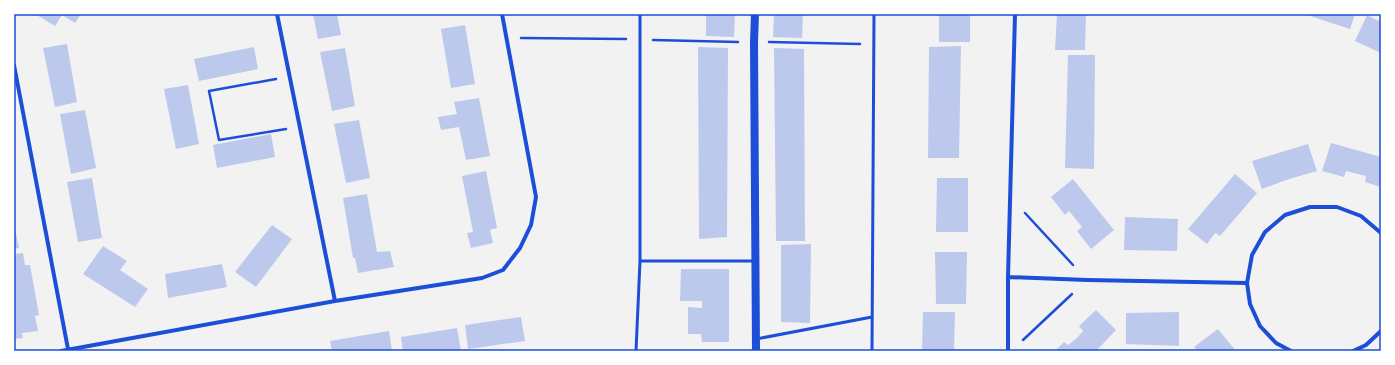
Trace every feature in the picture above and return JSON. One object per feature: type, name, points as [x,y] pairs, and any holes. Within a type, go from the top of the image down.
[{"type":"main road","points":[[755,14],[756,351]]},
{"type":"street","points":[[277,14],[335,301]]},
{"type":"street","points":[[61,351],[335,301],[482,278],[503,270],[520,248],[531,225],[536,197],[502,14]]},
{"type":"street","points":[[1008,351],[1008,277],[1015,14]]},
{"type":"street","points":[[14,65],[68,349]]},
{"type":"street","points":[[1291,351],[1276,343],[1260,326],[1250,304],[1246,283],[1252,255],[1265,232],[1285,215],[1310,207],[1336,207],[1361,216],[1381,233]]},
{"type":"street","points":[[1008,277],[1246,283]]},
{"type":"street","points":[[1354,351],[1366,345],[1381,331]]},
{"type":"lane","points":[[636,351],[640,261],[640,14]]},
{"type":"lane","points":[[872,351],[874,14]]},
{"type":"lane","points":[[640,261],[756,261]]},
{"type":"lane","points":[[756,339],[872,317]]},
{"type":"path","points":[[754,42],[873,44]]},
{"type":"path","points":[[289,77],[209,91],[219,140],[300,127]]},
{"type":"building","points":[[35,14],[81,14],[75,23],[62,15],[55,26]]},
{"type":"building","points":[[313,14],[337,14],[341,35],[318,39]]},
{"type":"building","points":[[706,14],[735,14],[734,37],[706,36]]},
{"type":"building","points":[[774,14],[803,14],[802,38],[773,37]]},
{"type":"building","points":[[939,14],[970,14],[970,42],[939,42]]},
{"type":"building","points":[[1057,14],[1086,14],[1085,50],[1055,50]]},
{"type":"building","points":[[1304,14],[1355,14],[1350,29]]},
{"type":"building","points":[[1367,15],[1381,22],[1381,53],[1355,41]]},
{"type":"building","points":[[465,25],[475,84],[451,88],[441,29]]},
{"type":"building","points":[[67,44],[77,102],[55,107],[43,48]]},
{"type":"building","points":[[961,46],[959,158],[928,158],[929,47]]},
{"type":"building","points":[[254,47],[258,69],[199,81],[194,59]]},
{"type":"building","points":[[698,47],[728,48],[727,237],[699,239]]},
{"type":"building","points":[[345,48],[355,106],[332,111],[320,52]]},
{"type":"building","points":[[774,48],[804,49],[805,241],[776,241]]},
{"type":"building","points":[[1068,55],[1095,55],[1094,169],[1065,168]]},
{"type":"building","points":[[188,85],[199,144],[176,149],[164,89]]},
{"type":"building","points":[[479,98],[490,156],[466,160],[459,127],[441,130],[438,117],[457,114],[454,102]]},
{"type":"building","points":[[85,110],[96,168],[71,174],[60,114]]},
{"type":"building","points":[[359,120],[370,178],[346,183],[334,124]]},
{"type":"building","points":[[271,134],[275,157],[217,168],[213,145]]},
{"type":"building","points":[[1331,143],[1381,157],[1381,187],[1365,182],[1366,176],[1346,171],[1344,177],[1322,171]]},
{"type":"building","points":[[1308,144],[1317,171],[1262,189],[1252,161]]},
{"type":"building","points":[[486,171],[497,228],[490,230],[493,243],[471,248],[467,233],[473,232],[462,176]]},
{"type":"building","points":[[1235,174],[1257,193],[1220,236],[1215,233],[1207,244],[1188,229]]},
{"type":"building","points":[[92,178],[102,238],[78,242],[67,182]]},
{"type":"building","points":[[937,178],[968,178],[968,232],[936,232]]},
{"type":"building","points":[[1073,179],[1114,230],[1091,249],[1077,231],[1082,227],[1069,211],[1065,215],[1051,197]]},
{"type":"building","points":[[367,194],[377,252],[390,251],[394,267],[358,273],[355,258],[353,258],[343,198]]},
{"type":"building","points":[[1125,217],[1178,219],[1177,251],[1124,250]]},
{"type":"building","points":[[14,223],[19,248],[14,249]]},
{"type":"building","points":[[272,225],[292,239],[256,287],[235,272]]},
{"type":"building","points":[[811,244],[810,323],[781,322],[781,245]]},
{"type":"building","points":[[103,246],[127,261],[120,270],[148,289],[135,307],[83,274]]},
{"type":"building","points":[[935,252],[967,252],[966,304],[936,304]]},
{"type":"building","points":[[23,253],[25,265],[30,265],[39,315],[35,316],[38,331],[22,333],[23,338],[14,339],[14,254]]},
{"type":"building","points":[[222,264],[227,287],[168,298],[165,274]]},
{"type":"building","points":[[681,269],[729,269],[729,342],[702,342],[701,334],[688,334],[688,307],[702,308],[702,301],[680,301]]},
{"type":"building","points":[[1096,310],[1116,330],[1096,351],[1055,351],[1064,342],[1068,345],[1077,338],[1083,331],[1079,326]]},
{"type":"building","points":[[923,312],[955,312],[954,351],[922,351]]},
{"type":"building","points":[[1179,312],[1179,346],[1126,344],[1126,313]]},
{"type":"building","points":[[521,317],[525,341],[468,349],[465,325]]},
{"type":"building","points":[[457,328],[461,351],[403,351],[401,337]]},
{"type":"building","points":[[1218,329],[1236,351],[1198,351],[1194,347]]},
{"type":"building","points":[[389,331],[392,351],[332,351],[330,341]]}]
